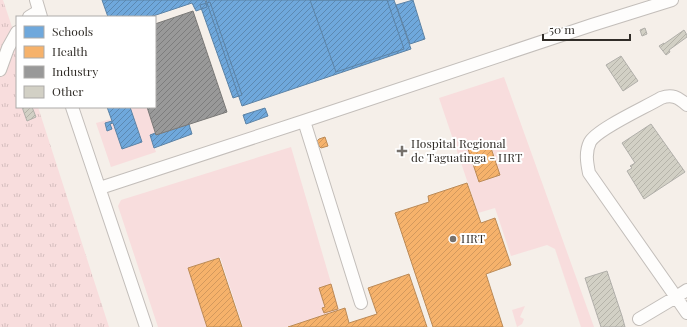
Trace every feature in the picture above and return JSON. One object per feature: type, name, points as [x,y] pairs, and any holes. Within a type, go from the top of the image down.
[{"type":"street","points":[[100,188],[592,25],[672,0]]},
{"type":"street","points":[[30,16],[39,9]]},
{"type":"street","points":[[0,70],[8,48],[16,34]]},
{"type":"street","points":[[687,105],[680,98],[675,96],[661,98],[602,130],[591,140],[587,158],[589,173],[687,313]]},
{"type":"street","points":[[72,108],[146,327]]},
{"type":"street","points":[[304,121],[361,303]]},
{"type":"street","points":[[639,319],[687,290]]},
{"type":"green space","points":[[0,0],[3,0],[16,39],[16,108],[38,108],[109,327],[0,327]]},
{"type":"green space","points":[[504,77],[594,327],[581,327],[555,249],[547,245],[511,256],[495,208],[478,213],[439,98]]},
{"type":"green space","points":[[111,108],[149,108],[157,132],[150,135],[156,152],[111,167],[96,123],[115,118]]},
{"type":"green space","points":[[291,147],[339,310],[287,327],[243,327],[220,257],[188,268],[207,327],[158,327],[118,206],[121,200]]},
{"type":"green space","points":[[525,306],[520,317],[524,319],[522,324],[517,327],[512,310]]},
{"type":"building: Schools","points":[[102,0],[205,0],[207,7],[196,11],[192,3],[153,16],[108,16]]},
{"type":"building: Schools","points":[[206,0],[394,0],[411,49],[242,106]]},
{"type":"building: Schools","points":[[310,0],[387,0],[404,49],[336,72]]},
{"type":"building: Schools","points":[[413,0],[425,39],[410,44],[396,5]]},
{"type":"building: Schools","points":[[210,2],[242,95],[233,98],[200,5]]},
{"type":"building: Schools","points":[[107,108],[130,108],[142,142],[122,149],[113,123],[110,124],[112,129],[107,131],[105,123],[112,121]]},
{"type":"building: Schools","points":[[265,108],[268,116],[246,124],[243,115]]},
{"type":"building: Schools","points":[[188,121],[192,134],[154,148],[150,135]]},
{"type":"building: Health","points":[[325,137],[328,146],[321,148],[317,141]]},
{"type":"building: Health","points":[[489,142],[500,175],[479,182],[468,149]]},
{"type":"building: Health","name":"HRT","points":[[467,183],[481,223],[495,218],[511,265],[486,274],[503,327],[433,327],[395,213],[429,202],[428,196]]},
{"type":"building: Health","points":[[219,258],[242,327],[207,327],[188,268]]},
{"type":"building: Health","points":[[409,274],[427,327],[288,327],[345,308],[349,323],[377,314],[368,288]]},
{"type":"building: Health","points":[[331,284],[338,309],[324,313],[322,308],[325,307],[319,288]]},
{"type":"building: Industry","points":[[193,11],[227,112],[156,135],[147,108],[156,108],[156,24]]},
{"type":"building: Other","points":[[645,28],[647,34],[642,36],[640,30]]},
{"type":"building: Other","points":[[684,30],[687,37],[669,50],[670,52],[666,55],[659,46]]},
{"type":"building: Other","points":[[621,56],[638,81],[623,91],[606,65]]},
{"type":"building: Other","points":[[22,108],[32,108],[36,117],[27,121]]},
{"type":"building: Other","points":[[651,124],[685,172],[644,199],[627,171],[632,168],[630,166],[635,163],[622,143]]},
{"type":"building: Other","points":[[607,271],[625,327],[601,327],[585,278]]},
{"type":"place","name":"Hospital Regional de Taguatinga - HRT","points":[[402,151]]},
{"type":"place","name":"HRT","points":[[453,239]]}]
